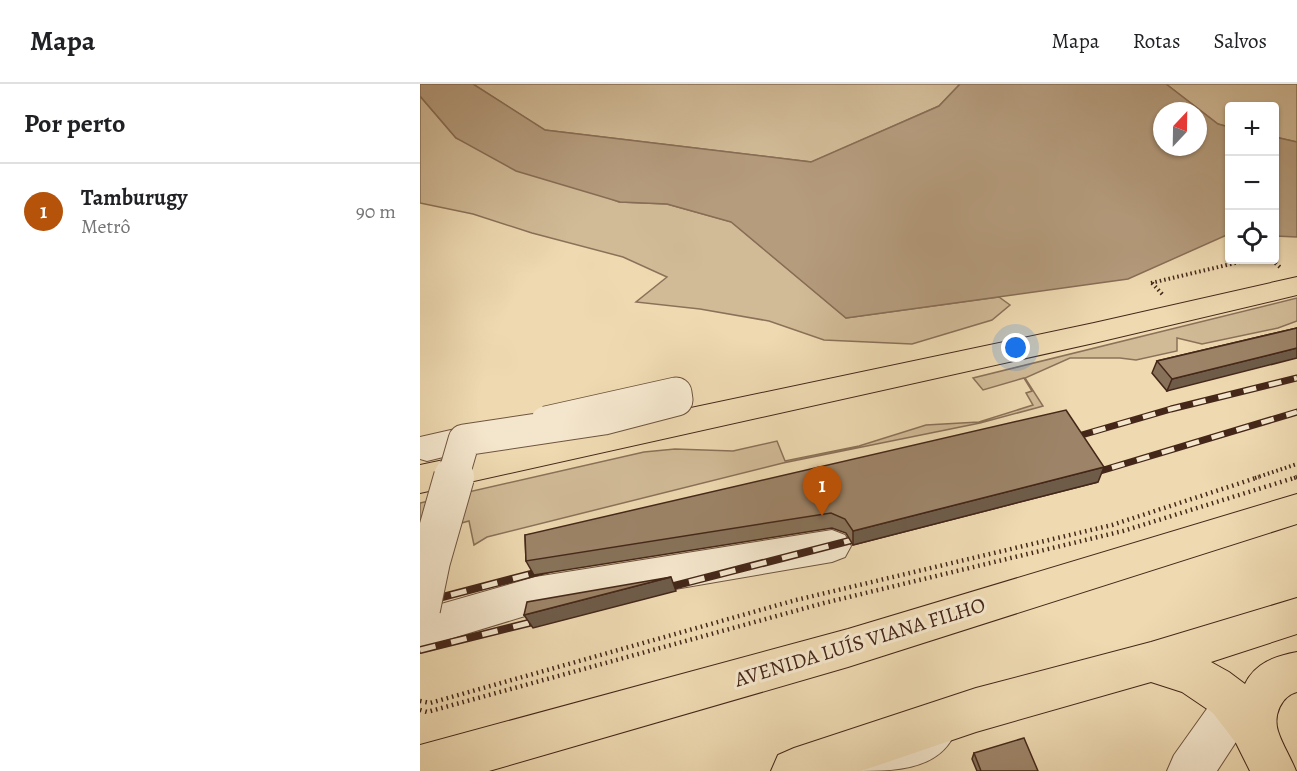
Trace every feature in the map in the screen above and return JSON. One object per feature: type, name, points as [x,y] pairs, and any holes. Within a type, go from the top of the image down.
[{"type":"main road","points":[[423,464],[1094,333],[1297,286]]},
{"type":"main road","name":"AVENIDA LUÍS VIANA FILHO","points":[[420,768],[848,648],[1297,509]]},
{"type":"main road","points":[[794,771],[976,710],[1151,662],[1297,616]]},
{"type":"main road","points":[[1151,662],[1192,673],[1209,682],[1245,717],[1273,771]]},
{"type":"main road","points":[[1245,717],[1257,706],[1262,692],[1272,680],[1282,674],[1297,672]]},
{"type":"street","points":[[423,464],[464,440],[604,419],[677,400],[676,393],[546,422]]},
{"type":"street","points":[[420,609],[430,561],[464,440]]},
{"type":"street","points":[[420,629],[535,595],[831,546]]},
{"type":"street","points":[[876,771],[976,710]]},
{"type":"street","points":[[1190,771],[1245,717]]},
{"type":"path","points":[[1151,283],[1231,264]]},
{"type":"path","points":[[420,701],[430,703],[796,600],[1112,525],[1297,464]]},
{"type":"path","points":[[420,710],[428,712],[824,603],[1123,531],[1297,477]]},
{"type":"shaded area","points":[[420,84],[473,84],[545,130],[811,162],[939,106],[960,84],[1166,84],[1189,102],[1153,102],[1153,156],[1207,156],[1207,116],[1218,124],[1225,126],[1225,236],[1128,279],[846,318],[731,222],[667,204],[620,202],[516,171],[456,138],[420,96]]},
{"type":"shaded area","points":[[473,84],[960,84],[939,106],[812,162],[544,130]]},
{"type":"shaded area","points":[[1166,84],[1297,84],[1297,142],[1279,138],[1279,102],[1225,102],[1225,126],[1218,124],[1207,116],[1207,102],[1189,102]]},
{"type":"shaded area","points":[[420,96],[456,138],[619,202],[667,204],[732,222],[846,318],[999,297],[1010,305],[992,320],[912,344],[824,340],[769,321],[700,309],[636,302],[667,277],[623,257],[532,233],[473,214],[420,203]]},
{"type":"shaded area","points":[[1279,138],[1297,142],[1297,237],[1279,236]]},
{"type":"shaded area","points":[[1297,298],[1297,321],[1278,328],[1202,344],[1177,338],[1177,351],[1136,360],[1070,358],[1025,378],[1043,406],[1036,408],[980,423],[783,463],[487,537],[474,545],[469,521],[420,534],[420,503],[644,452],[675,449],[733,451],[777,441],[785,461],[859,446],[926,425],[979,422],[1033,405],[1026,393],[1032,391],[1024,378],[983,390],[973,378]]},
{"type":"building","points":[[1297,328],[1297,348],[1172,379],[1157,361]]},
{"type":"building","points":[[1066,410],[1104,467],[853,531],[845,519],[831,513],[526,561],[525,535]]},
{"type":"building","points":[[671,577],[524,615],[527,602]]},
{"type":"building","points":[[1024,738],[1038,771],[981,771],[974,753]]},
{"type":"railway","points":[[1068,439],[1171,409],[1297,378]]},
{"type":"railway","points":[[1087,475],[1297,412]]},
{"type":"railway","points":[[658,590],[868,536]]},
{"type":"railway","points":[[420,603],[550,569]]},
{"type":"railway","points":[[420,650],[545,619]]},
{"type":"place","name":"Tamburugy","points":[[822,516]]}]
